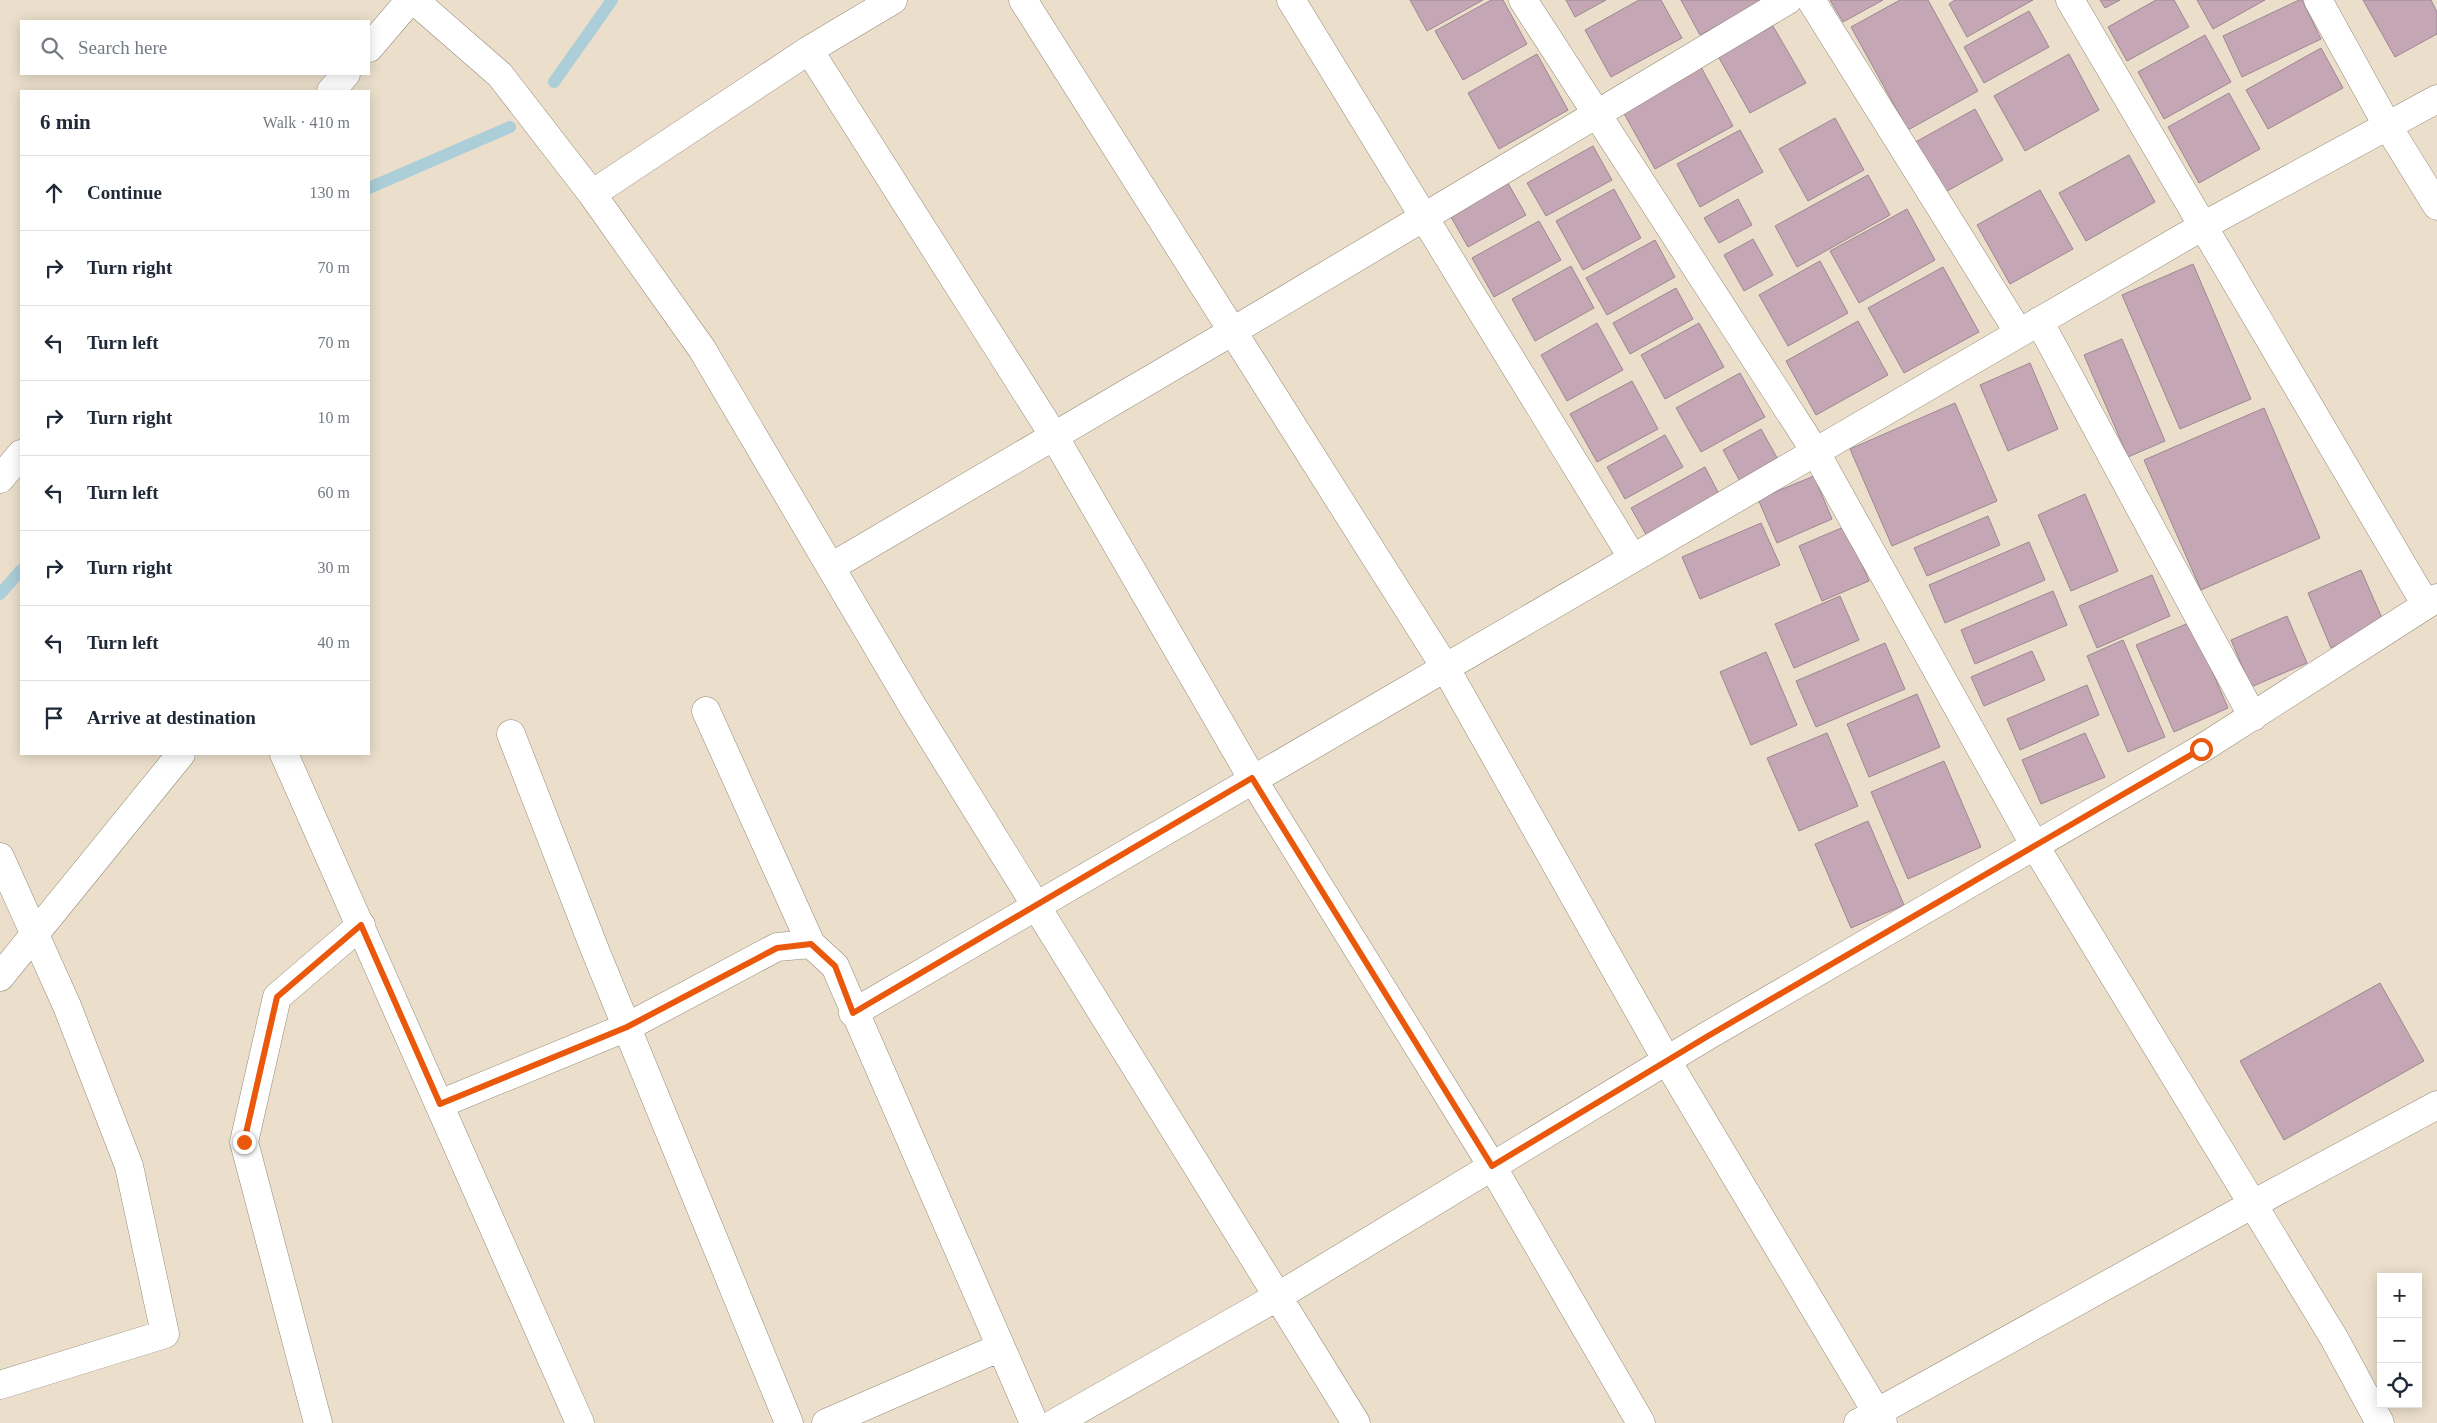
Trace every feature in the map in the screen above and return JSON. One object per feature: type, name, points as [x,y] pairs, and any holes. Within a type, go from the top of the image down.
[{"type":"street","points":[[370,47],[410,0]]},
{"type":"street","points":[[414,0],[500,75],[592,194],[702,349],[913,707],[1356,1423]]},
{"type":"street","points":[[592,194],[809,50],[893,0]]},
{"type":"street","points":[[1023,0],[1445,666],[1667,1061],[1873,1419],[2253,1204],[2437,1105]]},
{"type":"street","points":[[1291,0],[1632,557]]},
{"type":"street","points":[[1523,0],[1815,452],[2035,846],[2334,1338],[2380,1423]]},
{"type":"street","points":[[831,567],[1424,218],[1788,0]]},
{"type":"street","points":[[1811,0],[2029,327],[2252,716]]},
{"type":"street","points":[[1055,1423],[1277,1297],[1667,1061],[2035,846],[2252,716],[2432,602],[2203,226],[2070,0]]},
{"type":"street","points":[[2318,0],[2388,126],[2437,206]]},
{"type":"street","points":[[809,50],[1054,436],[1252,778],[1492,1166],[1641,1423]]},
{"type":"street","points":[[332,90],[345,75]]},
{"type":"street","points":[[853,1013],[1252,778],[2203,226],[2437,99]]},
{"type":"street","points":[[0,479],[20,455]]},
{"type":"street","points":[[706,711],[811,944],[835,966],[853,1013],[1034,1423]]},
{"type":"street","points":[[512,734],[627,1027],[789,1423]]},
{"type":"street","points":[[0,977],[180,755]]},
{"type":"street","points":[[284,755],[580,1423]]},
{"type":"street","points":[[0,857],[67,1006],[129,1166],[165,1334],[0,1385]]},
{"type":"street","points":[[318,1423],[244,1142],[277,997],[361,925]]},
{"type":"street","points":[[440,1104],[627,1027],[777,948],[811,944]]},
{"type":"street","points":[[826,1423],[1001,1347]]},
{"type":"building","points":[[1410,0],[1483,0],[1427,31]]},
{"type":"building","points":[[1491,0],[1503,0],[1527,44],[1463,80],[1435,31]]},
{"type":"building","points":[[1566,0],[1606,0],[1575,17]]},
{"type":"building","points":[[1639,0],[1661,0],[1682,38],[1611,77],[1585,30]]},
{"type":"building","points":[[1681,0],[1762,0],[1763,1],[1700,35]]},
{"type":"building","points":[[1830,0],[1883,0],[1843,22]]},
{"type":"building","points":[[1900,0],[1928,0],[1978,91],[1908,130],[1851,27]]},
{"type":"building","points":[[1955,0],[2033,0],[1967,37],[1949,4]]},
{"type":"building","points":[[2100,0],[2120,0],[2105,8]]},
{"type":"building","points":[[2156,0],[2174,0],[2189,27],[2127,61],[2108,27]]},
{"type":"building","points":[[2197,0],[2265,0],[2213,29]]},
{"type":"building","points":[[2302,0],[2321,39],[2242,77],[2223,36]]},
{"type":"building","points":[[2363,0],[2431,0],[2437,12],[2437,34],[2395,57]]},
{"type":"building","points":[[2029,11],[2049,47],[1984,83],[1964,47]]},
{"type":"building","points":[[1773,26],[1806,83],[1750,113],[1718,56]]},
{"type":"building","points":[[2205,35],[2231,82],[2164,119],[2138,72]]},
{"type":"building","points":[[2321,48],[2343,88],[2268,129],[2246,90]]},
{"type":"building","points":[[1537,54],[1568,110],[1499,149],[1468,93]]},
{"type":"building","points":[[2069,54],[2099,110],[2025,151],[1994,96]]},
{"type":"building","points":[[1701,67],[1733,126],[1655,169],[1622,110]]},
{"type":"building","points":[[2229,93],[2260,149],[2199,183],[2168,127]]},
{"type":"building","points":[[1975,109],[2003,160],[1940,195],[1912,144]]},
{"type":"building","points":[[1835,118],[1864,170],[1808,201],[1779,149]]},
{"type":"building","points":[[1740,130],[1763,172],[1700,207],[1677,164]]},
{"type":"building","points":[[1593,146],[1612,180],[1546,216],[1527,183]]},
{"type":"building","points":[[2129,155],[2155,202],[2086,241],[2059,193]]},
{"type":"building","points":[[1868,175],[1890,215],[1797,267],[1775,226]]},
{"type":"building","points":[[1505,178],[1526,215],[1468,247],[1447,210]]},
{"type":"building","points":[[1614,189],[1641,238],[1583,270],[1556,221]]},
{"type":"building","points":[[2040,190],[2073,249],[2010,284],[1977,225]]},
{"type":"building","points":[[1738,199],[1752,225],[1719,243],[1704,218]]},
{"type":"building","points":[[1907,209],[1935,260],[1859,303],[1830,251]]},
{"type":"building","points":[[1539,221],[1561,260],[1494,297],[1472,258]]},
{"type":"building","points":[[1753,239],[1773,275],[1744,291],[1724,255]]},
{"type":"building","points":[[1655,240],[1675,277],[1607,315],[1586,278]]},
{"type":"building","points":[[1820,261],[1848,313],[1788,346],[1759,295]]},
{"type":"building","points":[[2193,264],[2251,399],[2180,429],[2122,295]]},
{"type":"building","points":[[1571,266],[1594,308],[1535,341],[1512,299]]},
{"type":"building","points":[[1943,267],[1979,332],[1904,373],[1868,308]]},
{"type":"building","points":[[1676,288],[1693,319],[1630,354],[1613,323]]},
{"type":"building","points":[[1858,321],[1888,375],[1816,415],[1786,361]]},
{"type":"building","points":[[1597,323],[1623,370],[1567,401],[1541,355]]},
{"type":"building","points":[[1699,323],[1724,367],[1665,399],[1641,355]]},
{"type":"building","points":[[2122,339],[2165,441],[2128,457],[2084,355]]},
{"type":"building","points":[[2030,363],[2058,429],[2008,451],[1980,385]]},
{"type":"building","points":[[1740,373],[1765,417],[1701,452],[1676,408]]},
{"type":"building","points":[[1632,381],[1658,429],[1597,462],[1570,414]]},
{"type":"building","points":[[1955,403],[1997,501],[1892,546],[1850,449]]},
{"type":"building","points":[[2264,408],[2320,538],[2201,590],[2144,460]]},
{"type":"building","points":[[1761,429],[1780,463],[1742,485],[1723,450]]},
{"type":"building","points":[[1665,435],[1683,467],[1625,499],[1607,467]]},
{"type":"building","points":[[1705,467],[1721,498],[1648,538],[1631,508]]},
{"type":"building","points":[[1814,476],[1832,519],[1777,543],[1758,499]]},
{"type":"building","points":[[2085,494],[2118,571],[2071,591],[2038,515]]},
{"type":"building","points":[[1988,516],[2000,545],[1927,576],[1914,548]]},
{"type":"building","points":[[1761,523],[1780,565],[1700,599],[1682,557]]},
{"type":"building","points":[[1846,526],[1869,581],[1822,601],[1799,546]]},
{"type":"building","points":[[2029,542],[2045,580],[1945,623],[1929,585]]},
{"type":"building","points":[[2361,570],[2385,625],[2331,648],[2308,593]]},
{"type":"building","points":[[2152,575],[2170,616],[2097,648],[2079,606]]},
{"type":"building","points":[[2053,591],[2067,625],[1975,664],[1961,630]]},
{"type":"building","points":[[1840,596],[1859,640],[1794,668],[1775,624]]},
{"type":"building","points":[[2287,616],[2307,663],[2251,687],[2231,640]]},
{"type":"building","points":[[2191,622],[2228,708],[2174,732],[2136,645]]},
{"type":"building","points":[[2123,640],[2165,737],[2128,752],[2087,656]]},
{"type":"building","points":[[1885,643],[1905,689],[1816,727],[1796,681]]},
{"type":"building","points":[[2032,651],[2045,680],[1984,706],[1971,677]]},
{"type":"building","points":[[1766,652],[1797,725],[1751,745],[1720,672]]},
{"type":"building","points":[[2087,685],[2099,715],[2020,750],[2007,719]]},
{"type":"building","points":[[1917,694],[1940,747],[1869,777],[1847,724]]},
{"type":"building","points":[[1827,733],[1858,806],[1799,831],[1767,758]]},
{"type":"building","points":[[2085,733],[2105,777],[2041,804],[2022,760]]},
{"type":"building","points":[[1944,761],[1981,847],[1908,879],[1871,792]]},
{"type":"building","points":[[1868,821],[1904,905],[1851,928],[1815,844]]},
{"type":"building","points":[[2380,983],[2424,1061],[2284,1140],[2240,1061]]},
{"type":"waterway","points":[[554,82],[612,0]]},
{"type":"waterway","points":[[370,188],[510,127]]},
{"type":"waterway","points":[[0,594],[20,571]]},
{"type":"route","points":[[244,1142],[277,997],[361,925],[440,1104],[627,1027],[777,948],[811,944],[835,966],[853,1013],[1252,778],[1492,1166],[1708,1036],[2201,749]]}]
